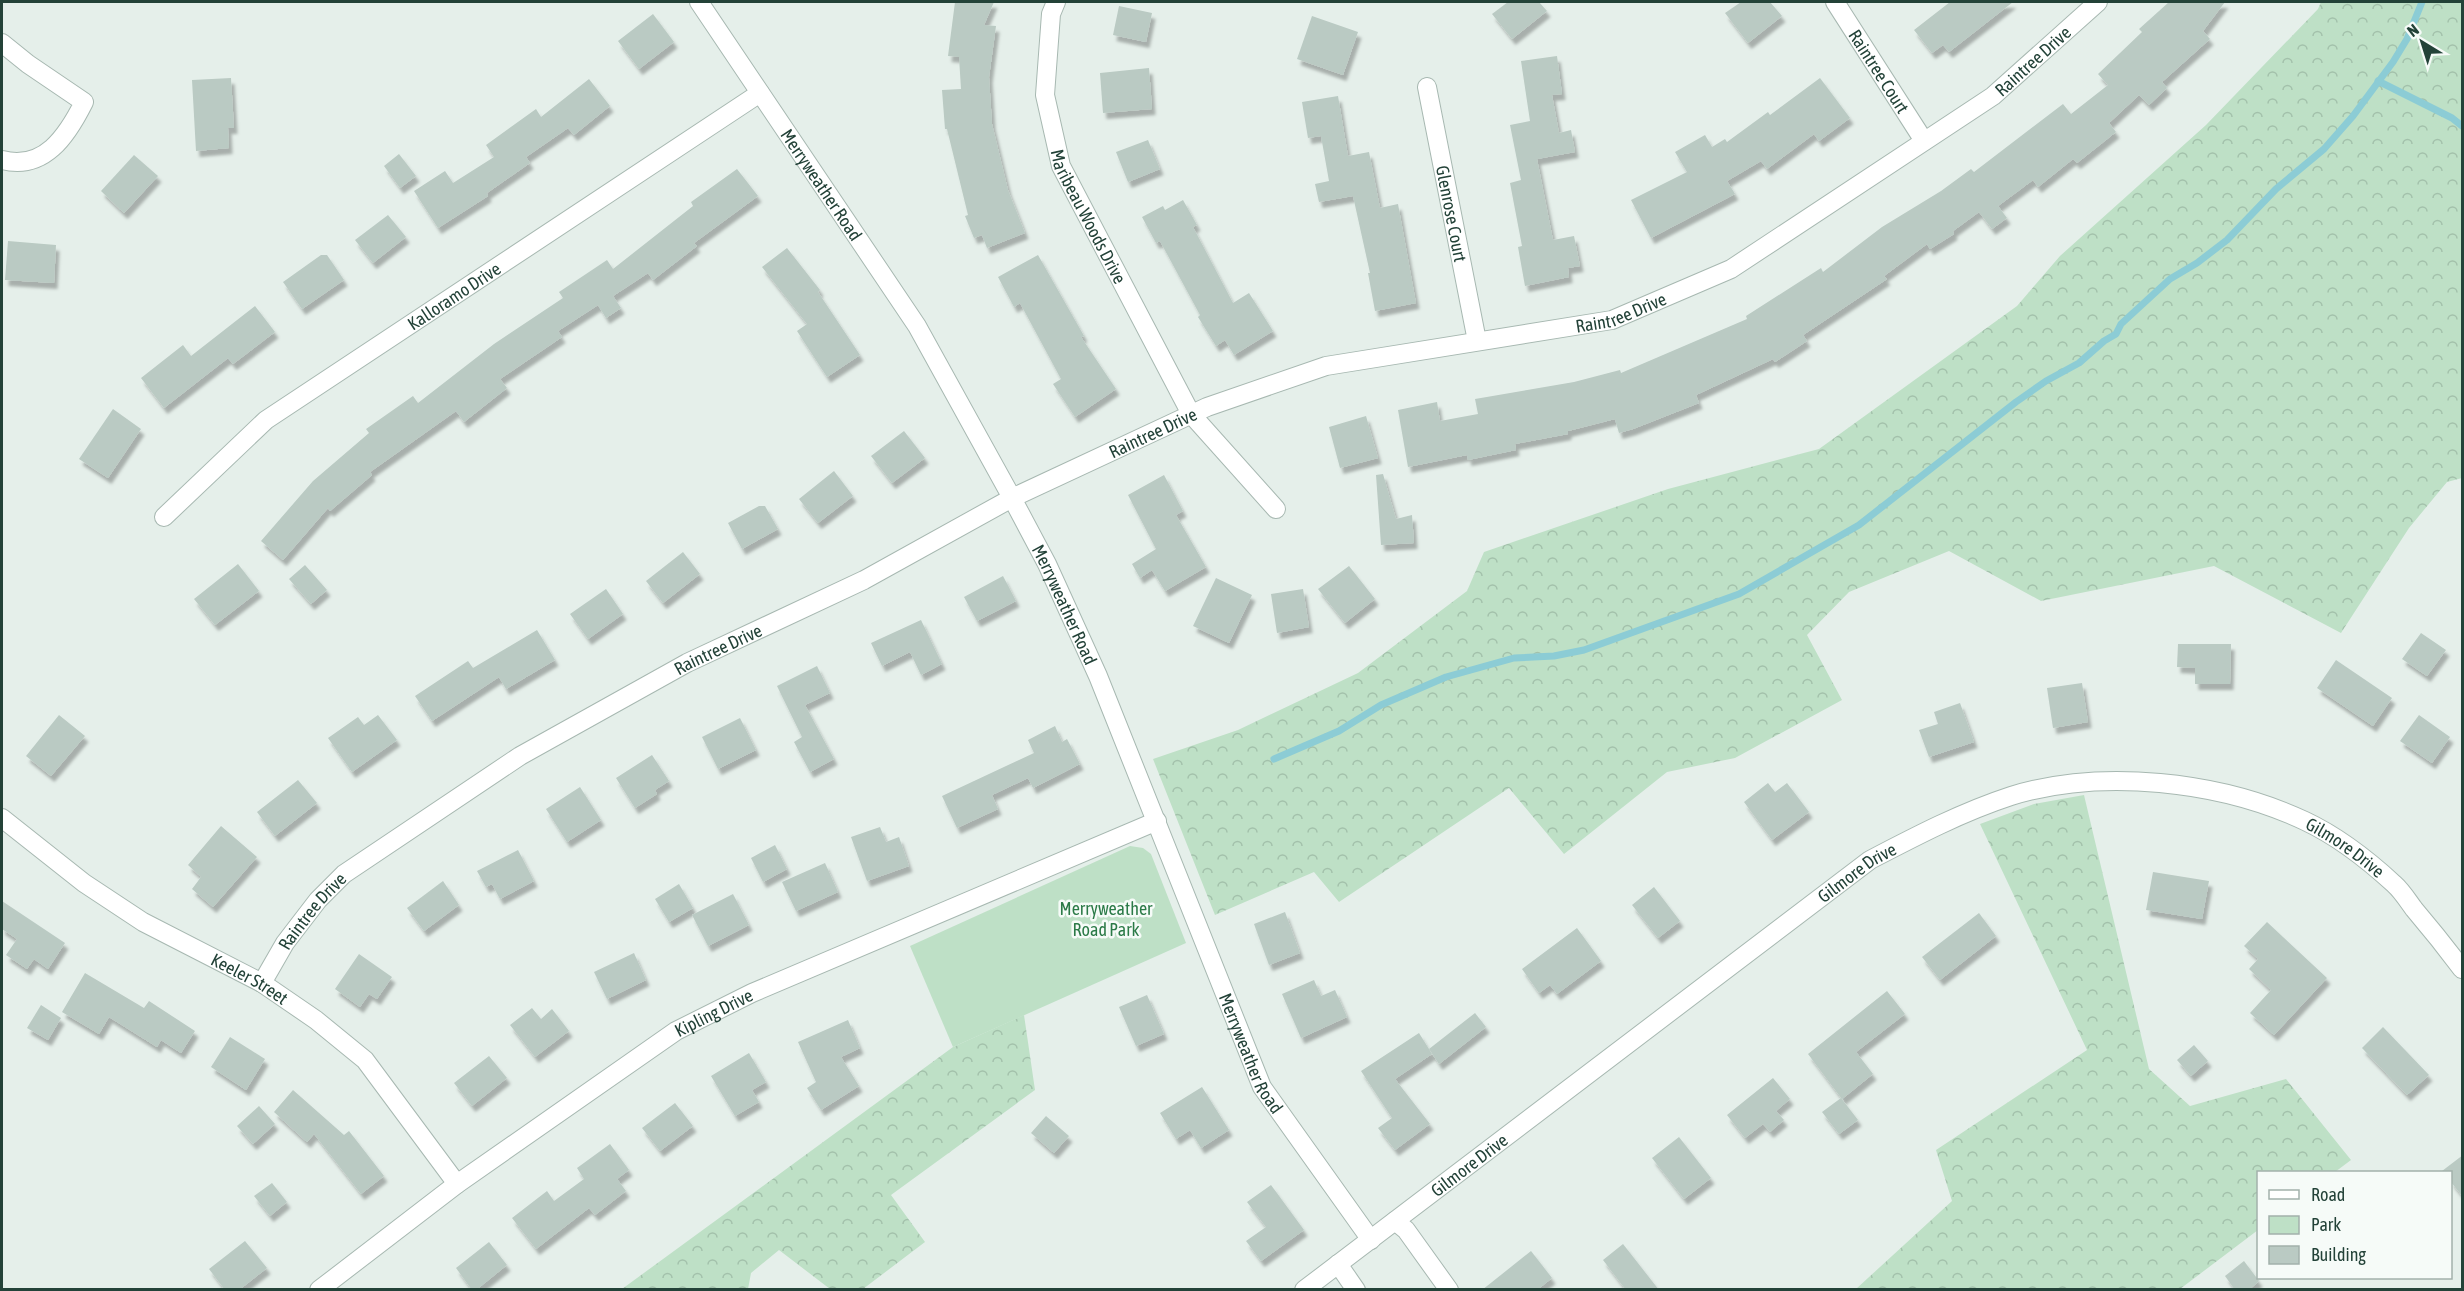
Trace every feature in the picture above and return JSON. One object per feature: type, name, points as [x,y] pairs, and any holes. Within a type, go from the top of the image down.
[{"type":"street","name":"Merryweather Road","points":[[699,2],[917,326],[1012,498],[1047,564],[1075,625],[1157,821],[1262,1087],[1371,1240]]},
{"type":"street","name":"Maribeau Woods Drive","points":[[1056,2],[1051,14],[1045,95],[1062,166],[1191,414],[1276,509]]},
{"type":"street","name":"Raintree Court","points":[[1835,2],[1924,141]]},
{"type":"street","name":"Raintree Drive","points":[[262,983],[285,943],[318,900],[345,874],[520,756],[687,663],[864,580],[1012,498],[1191,414],[1326,366],[1612,320],[1731,269],[1993,96],[2098,2]]},
{"type":"street","points":[[2,43],[28,64],[84,102],[51,152],[32,160],[14,163],[2,160]]},
{"type":"street","name":"Glenrose Court","points":[[1427,87],[1477,341]]},
{"type":"street","name":"Kalloramo Drive","points":[[164,517],[266,420],[760,93]]},
{"type":"street","name":"Gilmore Drive","points":[[1304,1290],[1870,860],[1939,824],[2012,796],[2069,783],[2117,780],[2181,785],[2244,799],[2305,821],[2348,846],[2396,886],[2463,969]]},
{"type":"street","name":"Keeler Street","points":[[2,818],[84,883],[143,922],[262,983],[316,1020],[365,1060],[457,1184]]},
{"type":"street","name":"Kipling Drive","points":[[319,1290],[457,1184],[676,1031],[752,993],[1157,821]]},
{"type":"street","points":[[1395,1221],[1406,1230],[1449,1290]]},
{"type":"street","points":[[1338,1264],[1356,1290]]},
{"type":"green space","points":[[2321,2],[2462,2],[2462,478],[2447,482],[2409,528],[2341,633],[2214,566],[2041,601],[1949,551],[1849,592],[1807,635],[1842,700],[1735,758],[1667,772],[1564,854],[1509,788],[1339,902],[1314,872],[1215,915],[1153,759],[1238,730],[1358,673],[1467,591],[1484,552],[1668,489],[1819,449],[2017,306],[2060,256],[2206,125],[2318,9]]},
{"type":"green space","points":[[2084,795],[2149,1069],[2190,1106],[2286,1079],[2351,1160],[2336,1171],[2257,1171],[2257,1231],[2180,1289],[1856,1289],[1952,1201],[1936,1150],[2087,1050],[1980,824],[2034,804]]},
{"type":"green space","name":"Merryweather Road Park","points":[[1130,846],[1143,848],[1151,854],[1186,943],[953,1047],[910,946]]},
{"type":"green space","points":[[1024,1015],[1035,1090],[891,1195],[925,1242],[863,1289],[830,1289],[779,1250],[751,1273],[748,1289],[622,1289],[953,1047]]},
{"type":"building","points":[[955,2],[994,2],[984,25],[996,26],[989,77],[992,124],[1008,190],[1025,233],[987,248],[982,235],[974,238],[965,216],[968,215],[947,129],[945,129],[942,90],[961,89],[959,57],[948,56]]},
{"type":"building","points":[[1508,2],[1539,2],[1547,11],[1512,39],[1492,14]]},
{"type":"building","points":[[1741,2],[1770,2],[1782,16],[1748,43],[1725,13]]},
{"type":"building","points":[[1950,2],[2013,2],[1949,52],[1943,45],[1932,53],[1914,30]]},
{"type":"building","points":[[2169,2],[2225,2],[2203,31],[2210,39],[2162,82],[2167,88],[2149,105],[2139,95],[2109,123],[2116,132],[2077,163],[2073,159],[2038,187],[2033,180],[1998,206],[2007,218],[1992,229],[1979,212],[1953,231],[1954,234],[1930,249],[1927,244],[1884,276],[1887,279],[1803,335],[1807,341],[1775,362],[1773,359],[1696,395],[1699,403],[1633,429],[1619,433],[1615,419],[1568,431],[1568,434],[1515,444],[1516,450],[1468,460],[1467,455],[1408,467],[1398,410],[1437,402],[1440,421],[1478,414],[1475,399],[1574,382],[1620,370],[1621,373],[1747,319],[1746,316],[1821,268],[1823,272],[1882,227],[1941,191],[1971,169],[1974,172],[2063,104],[2071,114],[2108,85],[2098,74],[2142,32],[2139,29]]},
{"type":"building","points":[[1119,6],[1152,13],[1146,42],[1113,35]]},
{"type":"building","points":[[653,14],[674,42],[639,69],[618,41]]},
{"type":"building","points":[[1312,16],[1358,32],[1343,75],[1297,59]]},
{"type":"building","points":[[1557,56],[1562,94],[1552,95],[1559,133],[1571,130],[1575,152],[1537,159],[1553,240],[1574,236],[1580,266],[1568,268],[1569,277],[1525,286],[1518,247],[1522,246],[1510,183],[1521,180],[1510,125],[1530,121],[1521,61]]},
{"type":"building","points":[[1149,68],[1152,109],[1103,113],[1100,73]]},
{"type":"building","points":[[231,78],[234,128],[228,128],[229,148],[196,151],[192,80]]},
{"type":"building","points":[[1820,78],[1850,118],[1819,141],[1814,134],[1767,169],[1761,161],[1727,181],[1735,194],[1651,238],[1631,200],[1687,172],[1675,152],[1705,135],[1712,147],[1725,139],[1727,142],[1768,112],[1770,115]]},
{"type":"building","points":[[589,79],[610,106],[574,135],[568,128],[526,157],[530,163],[487,193],[488,196],[438,228],[414,191],[445,171],[453,183],[494,157],[486,145],[536,109],[541,117]]},
{"type":"building","points":[[1338,96],[1348,156],[1369,152],[1380,208],[1398,204],[1416,303],[1375,311],[1368,273],[1370,273],[1353,196],[1319,202],[1315,184],[1329,181],[1321,136],[1308,138],[1302,102]]},
{"type":"building","points":[[1148,140],[1160,169],[1128,182],[1116,152]]},
{"type":"building","points":[[399,154],[416,176],[400,188],[384,166]]},
{"type":"building","points":[[134,155],[158,176],[124,213],[101,191]]},
{"type":"building","points":[[737,169],[758,196],[694,243],[697,246],[653,280],[648,273],[613,296],[621,308],[606,318],[598,305],[558,331],[562,337],[500,379],[507,388],[464,422],[456,411],[370,472],[372,475],[330,511],[328,508],[283,560],[261,541],[313,481],[369,433],[366,429],[413,396],[418,403],[494,344],[563,298],[559,292],[607,260],[613,269],[693,206],[691,202]]},
{"type":"building","points":[[1183,200],[1197,225],[1193,227],[1233,303],[1249,293],[1273,331],[1234,355],[1225,340],[1216,346],[1198,317],[1200,315],[1160,241],[1156,243],[1142,217],[1163,206],[1165,210]]},
{"type":"building","points":[[388,215],[406,237],[373,263],[355,240]]},
{"type":"building","points":[[8,241],[56,245],[54,283],[5,280]]},
{"type":"building","points":[[787,248],[820,290],[818,292],[860,355],[827,377],[797,331],[807,324],[762,267]]},
{"type":"building","points":[[321,255],[327,255],[344,280],[302,309],[283,282]]},
{"type":"building","points":[[1038,255],[1084,336],[1081,337],[1116,389],[1075,417],[1053,384],[1061,379],[1020,303],[1014,307],[998,277]]},
{"type":"building","points":[[255,306],[275,332],[233,364],[228,358],[164,408],[141,378],[183,345],[191,356]]},
{"type":"building","points":[[113,409],[141,429],[108,478],[79,459]]},
{"type":"building","points":[[1366,416],[1378,458],[1340,468],[1329,427]]},
{"type":"building","points":[[904,431],[925,458],[892,483],[871,456]]},
{"type":"building","points":[[834,471],[853,496],[818,523],[799,499]]},
{"type":"building","points":[[1383,474],[1396,519],[1412,515],[1414,543],[1381,545],[1376,475]]},
{"type":"building","points":[[1164,475],[1183,511],[1176,515],[1206,567],[1165,591],[1152,570],[1140,578],[1132,564],[1156,549],[1128,495]]},
{"type":"building","points":[[759,506],[765,506],[778,529],[742,549],[728,523]]},
{"type":"building","points":[[683,552],[700,574],[663,603],[646,581]]},
{"type":"building","points":[[238,564],[259,591],[215,625],[194,599]]},
{"type":"building","points":[[305,565],[327,590],[311,604],[289,579]]},
{"type":"building","points":[[1349,566],[1375,599],[1345,623],[1318,589]]},
{"type":"building","points":[[1003,576],[1016,601],[977,621],[964,597]]},
{"type":"building","points":[[1216,578],[1252,595],[1229,643],[1193,626]]},
{"type":"building","points":[[606,589],[623,614],[588,639],[570,614]]},
{"type":"building","points":[[1303,589],[1309,627],[1277,633],[1271,594]]},
{"type":"building","points":[[921,620],[942,664],[921,675],[910,652],[882,666],[871,643]]},
{"type":"building","points":[[537,630],[555,660],[506,689],[499,677],[432,721],[415,696],[468,661],[473,668]]},
{"type":"building","points":[[2421,633],[2446,650],[2427,676],[2402,659]]},
{"type":"building","points":[[2178,644],[2231,644],[2230,684],[2195,684],[2195,668],[2177,667]]},
{"type":"building","points":[[2336,660],[2392,698],[2373,726],[2317,688]]},
{"type":"building","points":[[817,666],[830,693],[805,705],[834,759],[810,772],[794,742],[802,737],[777,686]]},
{"type":"building","points":[[2082,683],[2088,722],[2053,728],[2047,688]]},
{"type":"building","points":[[1960,703],[1974,742],[1929,757],[1919,730],[1938,724],[1934,712]]},
{"type":"building","points":[[59,715],[85,736],[51,776],[26,756]]},
{"type":"building","points":[[378,715],[397,740],[352,772],[328,738],[358,717],[364,725]]},
{"type":"building","points":[[2419,715],[2450,737],[2432,763],[2400,741]]},
{"type":"building","points":[[740,718],[756,750],[718,769],[702,737]]},
{"type":"building","points":[[1055,726],[1062,742],[1067,739],[1080,764],[1033,788],[1028,778],[992,795],[998,809],[957,828],[942,796],[1034,753],[1028,740]]},
{"type":"building","points":[[652,755],[669,781],[655,790],[657,794],[635,808],[616,778]]},
{"type":"building","points":[[298,780],[317,803],[275,836],[257,812]]},
{"type":"building","points":[[1768,783],[1775,792],[1787,783],[1809,812],[1772,840],[1744,802]]},
{"type":"building","points":[[580,787],[601,820],[567,842],[546,809]]},
{"type":"building","points":[[221,826],[257,857],[213,907],[192,889],[201,877],[188,865]]},
{"type":"building","points":[[880,827],[886,842],[899,837],[909,866],[867,881],[851,837]]},
{"type":"building","points":[[775,845],[787,869],[763,882],[751,858]]},
{"type":"building","points":[[518,850],[534,881],[500,899],[492,884],[486,887],[477,871]]},
{"type":"building","points":[[825,863],[838,892],[796,911],[782,882]]},
{"type":"building","points":[[2153,872],[2209,881],[2202,919],[2146,910]]},
{"type":"building","points":[[443,881],[459,905],[424,931],[407,908]]},
{"type":"building","points":[[679,884],[693,908],[669,922],[655,899]]},
{"type":"building","points":[[1654,887],[1680,921],[1658,938],[1632,905]]},
{"type":"building","points":[[733,894],[749,925],[708,946],[692,915]]},
{"type":"building","points":[[2,901],[65,943],[48,969],[34,959],[27,969],[6,955],[17,939],[2,929]]},
{"type":"building","points":[[1285,912],[1300,953],[1269,965],[1254,924]]},
{"type":"building","points":[[1979,913],[1996,936],[1940,980],[1922,957]]},
{"type":"building","points":[[2267,922],[2327,978],[2274,1035],[2250,1013],[2271,990],[2249,969],[2258,959],[2244,946]]},
{"type":"building","points":[[1577,928],[1601,961],[1557,994],[1550,985],[1539,993],[1522,969]]},
{"type":"building","points":[[634,953],[646,980],[607,999],[594,972]]},
{"type":"building","points":[[359,954],[392,977],[377,999],[369,994],[360,1007],[335,989]]},
{"type":"building","points":[[85,973],[144,1008],[149,1001],[195,1031],[181,1053],[161,1040],[157,1047],[109,1017],[99,1034],[62,1012]]},
{"type":"building","points":[[1314,980],[1321,996],[1335,990],[1347,1017],[1301,1038],[1282,994]]},
{"type":"building","points":[[1887,991],[1905,1014],[1856,1052],[1873,1074],[1842,1099],[1808,1054]]},
{"type":"building","points":[[1147,995],[1164,1034],[1136,1046],[1119,1007]]},
{"type":"building","points":[[41,1005],[61,1018],[48,1040],[27,1028]]},
{"type":"building","points":[[532,1008],[541,1019],[552,1009],[569,1031],[535,1057],[510,1025]]},
{"type":"building","points":[[1475,1013],[1486,1027],[1439,1064],[1429,1049]]},
{"type":"building","points":[[848,1020],[860,1048],[841,1057],[859,1086],[821,1110],[807,1088],[816,1082],[798,1042]]},
{"type":"building","points":[[2383,1027],[2429,1075],[2407,1095],[2362,1048]]},
{"type":"building","points":[[1419,1033],[1432,1054],[1395,1079],[1430,1124],[1395,1150],[1378,1128],[1392,1118],[1361,1071]]},
{"type":"building","points":[[230,1037],[265,1059],[246,1090],[211,1067]]},
{"type":"building","points":[[2194,1045],[2208,1061],[2191,1076],[2177,1060]]},
{"type":"building","points":[[749,1053],[766,1082],[752,1090],[759,1102],[735,1116],[711,1076]]},
{"type":"building","points":[[489,1056],[507,1078],[472,1106],[454,1083]]},
{"type":"building","points":[[1773,1078],[1790,1099],[1776,1111],[1784,1120],[1770,1132],[1763,1124],[1745,1138],[1727,1115]]},
{"type":"building","points":[[1202,1087],[1229,1130],[1201,1148],[1190,1130],[1176,1139],[1160,1113]]},
{"type":"building","points":[[293,1090],[344,1135],[349,1131],[384,1176],[361,1194],[314,1134],[307,1142],[274,1112]]},
{"type":"building","points":[[1841,1098],[1858,1120],[1839,1134],[1822,1112]]},
{"type":"building","points":[[675,1103],[693,1126],[660,1151],[642,1128]]},
{"type":"building","points":[[259,1106],[275,1124],[253,1144],[237,1126]]},
{"type":"building","points":[[1046,1116],[1069,1136],[1054,1153],[1031,1133]]},
{"type":"building","points":[[1679,1137],[1711,1178],[1684,1199],[1652,1158]]},
{"type":"building","points":[[610,1144],[629,1170],[617,1179],[626,1191],[595,1215],[589,1208],[536,1249],[512,1218],[547,1191],[554,1201],[584,1179],[577,1168]]},
{"type":"building","points":[[2463,1155],[2463,1197],[2452,1183],[2452,1171],[2442,1171]]},
{"type":"building","points":[[272,1183],[287,1202],[270,1216],[254,1196]]},
{"type":"building","points":[[1271,1185],[1304,1230],[1261,1261],[1246,1241],[1266,1227],[1247,1202]]},
{"type":"building","points":[[245,1241],[267,1268],[239,1290],[225,1290],[209,1269]]},
{"type":"building","points":[[489,1242],[507,1265],[476,1290],[472,1290],[456,1268]]},
{"type":"building","points":[[1623,1244],[1659,1290],[1626,1290],[1603,1260]]},
{"type":"building","points":[[1531,1251],[1552,1278],[1537,1290],[1482,1290]]},
{"type":"building","points":[[2244,1261],[2259,1281],[2249,1290],[2235,1290],[2225,1276]]},
{"type":"waterway","points":[[1274,759],[1339,731],[1381,705],[1446,677],[1514,658],[1554,656],[1584,650],[1739,594],[1859,525],[2016,402],[2046,381],[2079,363],[2104,341],[2116,334],[2121,324],[2170,279],[2197,263],[2227,240],[2276,189],[2324,149],[2353,116],[2407,39],[2422,2]]},
{"type":"waterway","points":[[2378,81],[2452,118],[2462,126]]}]
